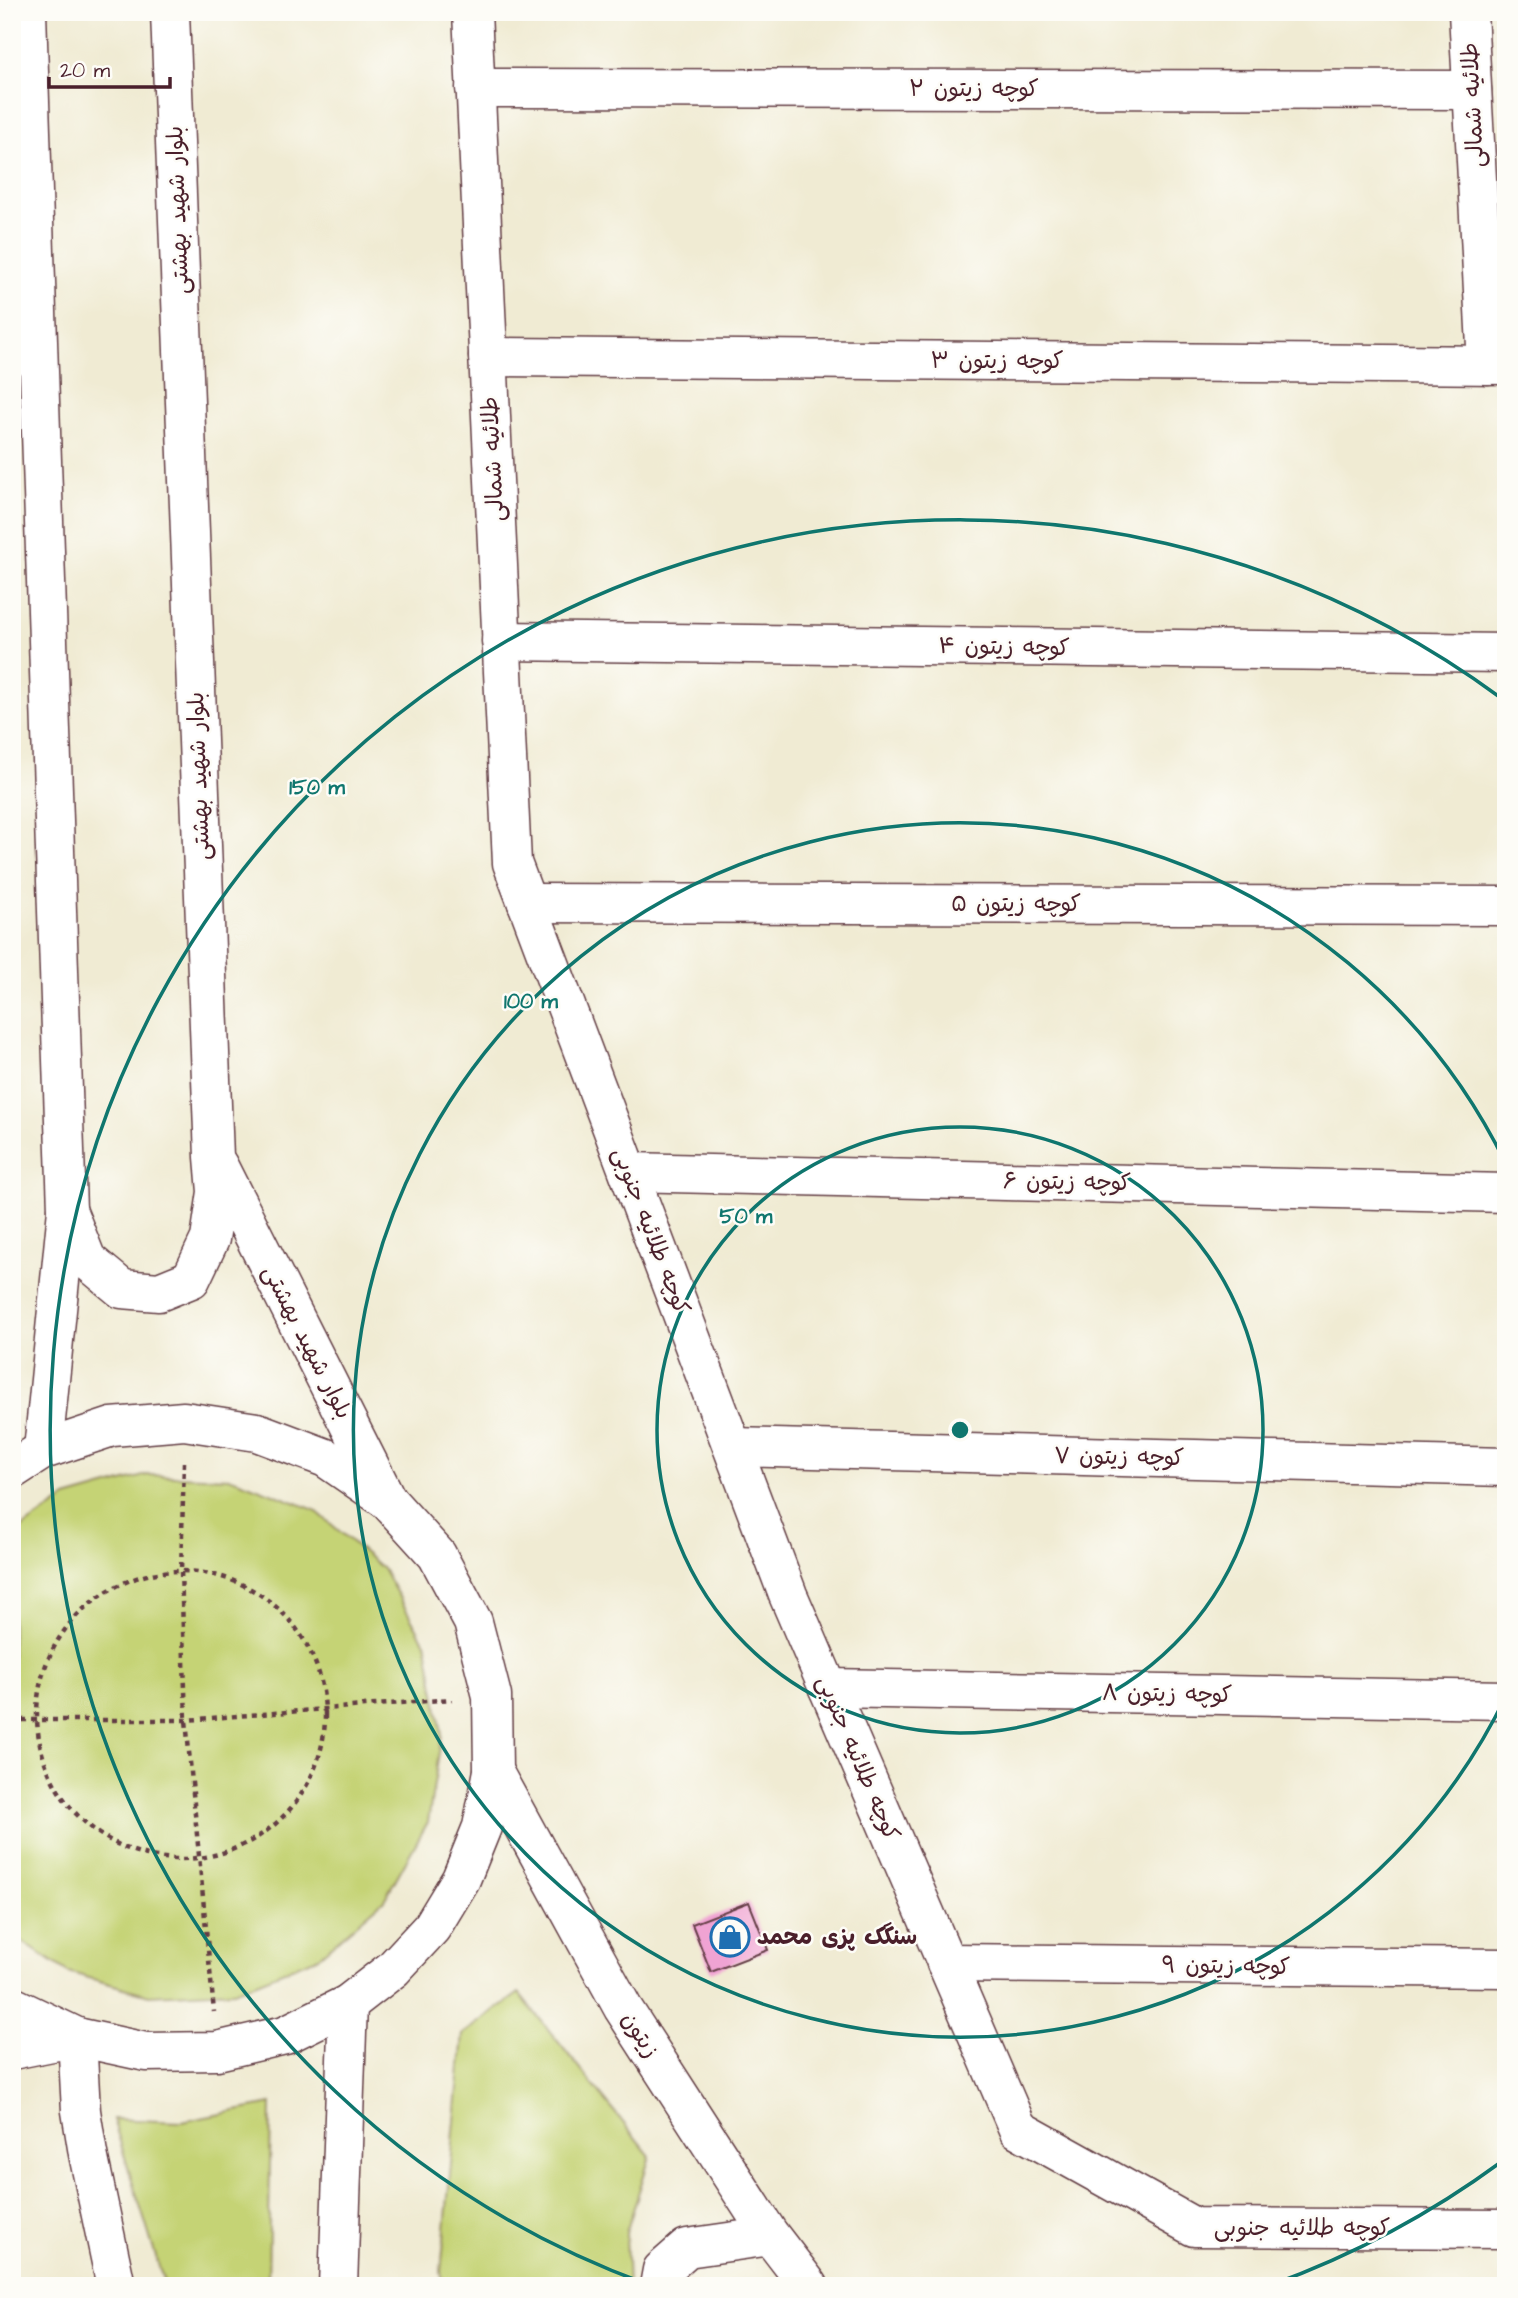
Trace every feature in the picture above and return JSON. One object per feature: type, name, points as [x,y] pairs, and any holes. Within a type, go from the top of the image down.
[{"type":"street","points":[[12,2006],[76,2037],[146,2052],[217,2051],[285,2035],[348,2004],[393,1969],[432,1927],[456,1889],[482,1827],[493,1771],[492,1696],[473,1622],[438,1555],[387,1500],[326,1458],[257,1432],[184,1421],[112,1427],[26,1456],[67,1210],[27,12]]},
{"type":"street","name":"بلوار شهید بهشتی","points":[[170,12],[214,1157],[387,1500]]},
{"type":"street","name":"طلائیه شمالی","points":[[472,12],[512,863],[527,903]]},
{"type":"street","name":"طلائیه شمالی","points":[[1468,12],[1472,90],[1496,365]]},
{"type":"street","name":"کوچه زیتون ۲","points":[[475,88],[1472,90]]},
{"type":"street","name":"کوچه زیتون ۳","points":[[488,357],[1496,365]]},
{"type":"street","name":"کوچه زیتون ۴","points":[[502,641],[1506,653]]},
{"type":"street","name":"کوچه زیتون ۵","points":[[527,903],[1506,906]]},
{"type":"street","name":"کوچه طلائیه جنوبی","points":[[527,903],[788,1595],[1018,2129],[1194,2227],[1506,2229]]},
{"type":"street","points":[[67,1210],[88,1260],[122,1289],[159,1292],[191,1279],[210,1239],[217,1192],[214,1157]]},
{"type":"street","name":"کوچه زیتون ۶","points":[[629,1171],[1506,1193]]},
{"type":"street","name":"کوچه زیتون ۷","points":[[733,1447],[1506,1467]]},
{"type":"street","name":"کوچه زیتون ۸","points":[[828,1688],[1506,1700]]},
{"type":"street","name":"زيتون","points":[[493,1771],[623,2008],[770,2236],[809,2286]]},
{"type":"street","name":"کوچه زیتون ۹","points":[[946,1963],[1506,1968]]},
{"type":"street","points":[[338,2286],[348,2004]]},
{"type":"street","points":[[12,2050],[76,2037]]},
{"type":"street","points":[[76,2037],[85,2132],[116,2286]]},
{"type":"street","points":[[659,2286],[662,2270],[687,2248],[770,2236]]},
{"type":"path","points":[[184,1421],[181,1570],[186,1720],[217,2051]]},
{"type":"path","points":[[181,1570],[224,1577],[264,1597],[296,1627],[318,1666],[326,1709],[321,1752],[305,1791],[277,1824],[241,1846],[200,1859],[152,1857],[106,1839],[70,1808],[45,1767],[36,1720],[42,1674],[62,1632],[94,1599],[135,1578],[181,1570]]},
{"type":"path","points":[[12,1720],[186,1720],[492,1696]]},
{"type":"green space","points":[[147,1475],[232,1478],[315,1510],[383,1569],[427,1646],[442,1734],[428,1822],[384,1900],[317,1958],[234,1991],[149,1995],[68,1972],[12,1935],[12,1535],[66,1498]]},
{"type":"green space","points":[[519,1993],[650,2156],[626,2233],[628,2286],[548,2286],[527,2279],[509,2286],[444,2286],[441,2272],[463,2034]]},
{"type":"green space","points":[[271,2104],[268,2286],[165,2286],[113,2119],[181,2122]]},
{"type":"building","name":"سنگک پزی محمد","points":[[749,1902],[768,1950],[711,1972],[692,1924]]},
{"type":"place","name":"سنگک پزی محمد","points":[[730,1937]]}]
